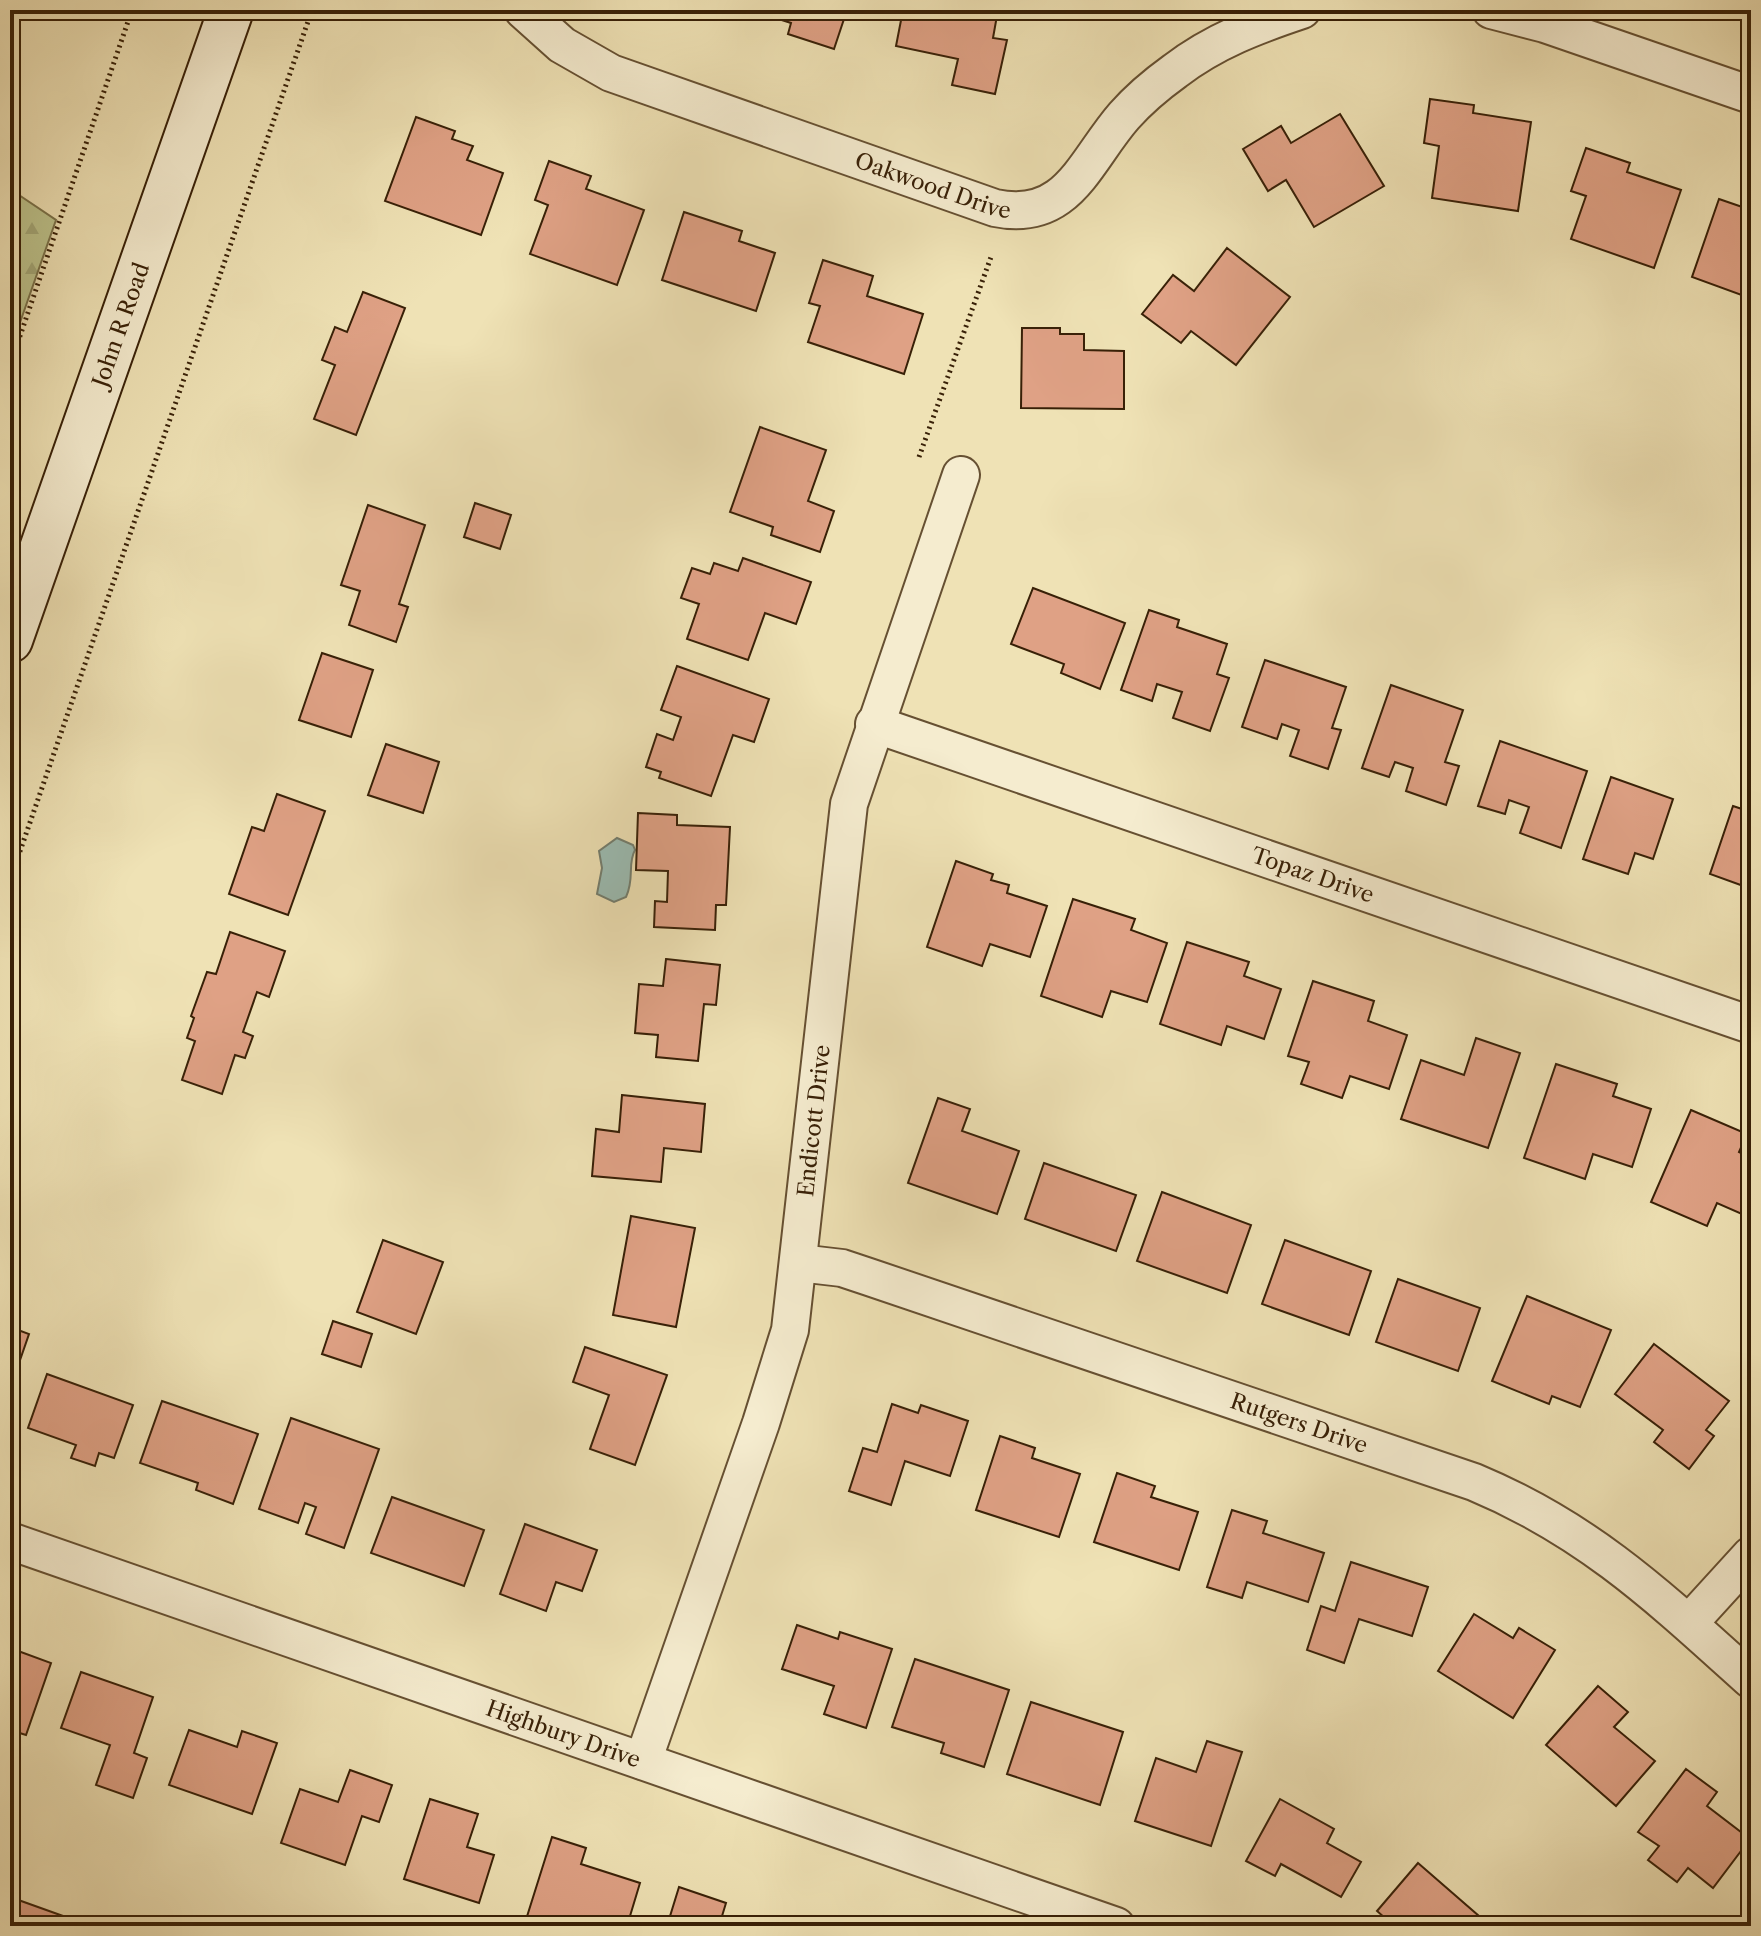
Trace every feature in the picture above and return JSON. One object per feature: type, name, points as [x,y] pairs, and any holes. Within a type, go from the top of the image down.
[{"type":"main road","name":"John R Road","points":[[10,640],[231,10]]},
{"type":"street","name":"Oakwood Drive","points":[[523,10],[562,45],[611,73],[995,208],[1024,213],[1037,211],[1058,199],[1125,116],[1177,69],[1242,30],[1302,10]]},
{"type":"street","points":[[1491,10],[1545,24],[1751,95]]},
{"type":"street","name":"Endicott Drive","points":[[643,1761],[790,1330],[829,955],[847,816],[874,724],[961,475]]},
{"type":"street","name":"Topaz Drive","points":[[874,724],[1751,1025]]},
{"type":"street","name":"Rutgers Drive","points":[[799,1263],[842,1268],[1486,1487],[1524,1503],[1600,1549],[1689,1623],[1751,1680]]},
{"type":"street","name":"Highbury Drive","points":[[10,1541],[1116,1926]]},
{"type":"street","points":[[1689,1623],[1751,1555]]},
{"type":"path","points":[[10,365],[132,10]]},
{"type":"path","points":[[10,880],[312,10]]},
{"type":"path","points":[[919,457],[991,257]]},
{"type":"green space","points":[[10,189],[56,220],[10,351]]},
{"type":"water","points":[[617,838],[633,845],[635,850],[626,897],[614,902],[597,894],[602,868],[599,851]]},
{"type":"building","points":[[751,10],[847,10],[834,49],[788,34],[791,23]]},
{"type":"building","points":[[903,10],[998,10],[993,38],[1007,40],[995,94],[952,85],[958,59],[896,46]]},
{"type":"building","points":[[1430,99],[1474,105],[1473,113],[1531,122],[1518,211],[1432,198],[1439,146],[1424,143]]},
{"type":"building","points":[[1340,114],[1384,186],[1314,227],[1286,180],[1268,191],[1243,149],[1281,126],[1291,143]]},
{"type":"building","points":[[416,117],[455,131],[452,139],[473,146],[467,160],[503,173],[481,235],[385,201]]},
{"type":"building","points":[[1586,148],[1630,163],[1627,172],[1681,190],[1654,268],[1571,239],[1586,196],[1571,191]]},
{"type":"building","points":[[549,161],[591,176],[586,189],[644,210],[617,285],[530,254],[548,205],[535,200]]},
{"type":"building","points":[[1719,199],[1751,210],[1751,287],[1747,297],[1692,277]]},
{"type":"building","points":[[684,212],[742,231],[739,241],[775,253],[756,311],[662,280]]},
{"type":"building","points":[[1227,248],[1290,297],[1236,365],[1191,331],[1181,343],[1142,314],[1173,275],[1194,291]]},
{"type":"building","points":[[823,260],[873,276],[867,296],[923,314],[904,374],[808,342],[820,306],[809,303]]},
{"type":"building","points":[[363,292],[405,308],[356,435],[314,419],[335,365],[322,360],[335,327],[347,332]]},
{"type":"building","points":[[1022,328],[1060,328],[1060,334],[1084,334],[1084,350],[1124,351],[1124,409],[1021,408]]},
{"type":"building","points":[[760,427],[826,450],[808,501],[834,511],[820,552],[771,535],[773,527],[730,512]]},
{"type":"building","points":[[475,503],[511,515],[500,549],[464,537]]},
{"type":"building","points":[[368,505],[425,525],[399,604],[408,607],[396,642],[349,625],[360,591],[341,585]]},
{"type":"building","points":[[743,558],[811,582],[796,624],[765,613],[748,660],[687,639],[699,604],[681,598],[692,568],[710,574],[714,563],[738,571]]},
{"type":"building","points":[[1033,588],[1125,623],[1100,689],[1061,673],[1064,664],[1011,644]]},
{"type":"building","points":[[1149,610],[1179,620],[1177,627],[1227,644],[1217,674],[1229,678],[1210,731],[1173,718],[1182,692],[1157,684],[1152,701],[1121,690]]},
{"type":"building","points":[[322,653],[373,670],[351,737],[299,720]]},
{"type":"building","points":[[1265,660],[1346,687],[1332,728],[1341,730],[1328,769],[1290,756],[1299,730],[1282,724],[1277,739],[1242,727]]},
{"type":"building","points":[[677,666],[769,699],[754,742],[733,735],[711,796],[659,778],[661,772],[646,767],[657,734],[673,740],[681,717],[661,710]]},
{"type":"building","points":[[1391,685],[1463,710],[1445,762],[1459,766],[1446,805],[1406,791],[1413,768],[1395,762],[1389,777],[1362,768]]},
{"type":"building","points":[[1500,741],[1587,771],[1561,848],[1520,833],[1529,807],[1509,800],[1505,814],[1478,806]]},
{"type":"building","points":[[386,744],[439,762],[423,813],[368,795]]},
{"type":"building","points":[[1611,777],[1673,799],[1653,859],[1635,853],[1628,874],[1583,859]]},
{"type":"building","points":[[277,794],[325,811],[288,915],[229,894],[252,827],[264,831]]},
{"type":"building","points":[[1733,806],[1751,812],[1749,888],[1710,874]]},
{"type":"building","points":[[638,813],[677,815],[677,825],[730,827],[726,905],[716,905],[715,930],[654,927],[655,901],[667,902],[668,871],[636,870]]},
{"type":"building","points":[[956,861],[993,874],[991,880],[1009,885],[1007,893],[1047,906],[1030,957],[990,944],[982,966],[927,947]]},
{"type":"building","points":[[1073,899],[1135,919],[1131,930],[1167,943],[1147,1002],[1111,991],[1102,1017],[1041,996]]},
{"type":"building","points":[[230,932],[285,951],[269,997],[257,992],[243,1032],[253,1036],[245,1058],[235,1055],[222,1094],[182,1080],[195,1041],[187,1038],[194,1018],[191,1016],[207,972],[216,974]]},
{"type":"building","points":[[1187,942],[1249,962],[1244,976],[1281,989],[1264,1039],[1227,1026],[1221,1045],[1160,1024]]},
{"type":"building","points":[[666,959],[720,965],[716,1005],[704,1004],[698,1061],[656,1057],[658,1035],[635,1033],[639,984],[663,986]]},
{"type":"building","points":[[1313,981],[1374,1001],[1368,1021],[1407,1035],[1389,1089],[1350,1076],[1342,1098],[1301,1084],[1309,1062],[1288,1056]]},
{"type":"building","points":[[1476,1038],[1520,1053],[1488,1148],[1401,1119],[1421,1060],[1464,1075]]},
{"type":"building","points":[[1556,1064],[1617,1084],[1613,1096],[1651,1109],[1632,1167],[1593,1154],[1585,1179],[1524,1158]]},
{"type":"building","points":[[622,1095],[705,1104],[701,1152],[664,1148],[661,1182],[592,1176],[596,1129],[619,1132]]},
{"type":"building","points":[[938,1098],[970,1109],[962,1131],[1019,1151],[997,1214],[908,1183]]},
{"type":"building","points":[[1691,1110],[1747,1134],[1739,1152],[1751,1158],[1751,1218],[1717,1203],[1707,1226],[1651,1202]]},
{"type":"building","points":[[1044,1163],[1136,1195],[1116,1251],[1025,1219]]},
{"type":"building","points":[[1162,1192],[1251,1225],[1227,1293],[1137,1261]]},
{"type":"building","points":[[631,1216],[695,1228],[676,1327],[613,1315]]},
{"type":"building","points":[[383,1240],[443,1262],[416,1334],[357,1312]]},
{"type":"building","points":[[1285,1240],[1371,1271],[1349,1335],[1262,1304]]},
{"type":"building","points":[[1398,1279],[1480,1308],[1458,1371],[1376,1342]]},
{"type":"building","points":[[1527,1296],[1611,1330],[1580,1407],[1552,1396],[1549,1404],[1492,1381]]},
{"type":"building","points":[[333,1321],[372,1334],[361,1367],[322,1354]]},
{"type":"building","points":[[10,1327],[29,1334],[19,1363],[10,1360]]},
{"type":"building","points":[[1654,1344],[1729,1401],[1706,1430],[1714,1436],[1689,1469],[1654,1442],[1663,1430],[1615,1394]]},
{"type":"building","points":[[585,1347],[667,1375],[635,1465],[590,1449],[609,1395],[573,1382]]},
{"type":"building","points":[[47,1374],[133,1405],[114,1458],[99,1453],[95,1466],[71,1458],[76,1445],[28,1428]]},
{"type":"building","points":[[162,1401],[258,1434],[233,1504],[196,1490],[198,1483],[140,1463]]},
{"type":"building","points":[[892,1404],[918,1413],[921,1405],[968,1421],[950,1476],[905,1461],[891,1505],[849,1491],[863,1448],[877,1452]]},
{"type":"building","points":[[291,1418],[379,1449],[344,1548],[306,1534],[316,1507],[305,1503],[298,1523],[259,1509]]},
{"type":"building","points":[[1000,1436],[1035,1448],[1032,1458],[1080,1474],[1059,1537],[976,1510]]},
{"type":"building","points":[[1117,1473],[1155,1486],[1151,1497],[1198,1512],[1179,1570],[1094,1542]]},
{"type":"building","points":[[392,1497],[484,1530],[464,1586],[371,1553]]},
{"type":"building","points":[[1232,1510],[1267,1521],[1263,1533],[1324,1553],[1308,1602],[1247,1582],[1242,1598],[1207,1587]]},
{"type":"building","points":[[525,1524],[597,1550],[582,1591],[556,1582],[546,1611],[500,1594]]},
{"type":"building","points":[[1351,1562],[1428,1587],[1412,1636],[1359,1619],[1344,1663],[1307,1650],[1321,1606],[1335,1611]]},
{"type":"building","points":[[1474,1614],[1513,1638],[1519,1628],[1555,1650],[1513,1718],[1438,1671]]},
{"type":"building","points":[[797,1625],[838,1639],[840,1632],[892,1649],[866,1728],[824,1714],[834,1686],[782,1669]]},
{"type":"building","points":[[10,1648],[51,1663],[26,1735],[10,1730]]},
{"type":"building","points":[[915,1659],[1009,1690],[984,1767],[941,1753],[944,1743],[892,1727]]},
{"type":"building","points":[[81,1672],[153,1697],[134,1753],[147,1758],[133,1798],[96,1785],[110,1745],[61,1728]]},
{"type":"building","points":[[1598,1686],[1628,1712],[1614,1727],[1655,1761],[1616,1806],[1546,1745]]},
{"type":"building","points":[[1031,1702],[1123,1732],[1100,1805],[1007,1774]]},
{"type":"building","points":[[189,1730],[237,1747],[242,1731],[277,1743],[252,1814],[169,1785]]},
{"type":"building","points":[[1207,1741],[1242,1752],[1211,1846],[1135,1821],[1156,1758],[1196,1772]]},
{"type":"building","points":[[1686,1769],[1717,1792],[1707,1806],[1750,1839],[1713,1888],[1688,1868],[1677,1882],[1648,1860],[1659,1846],[1638,1832]]},
{"type":"building","points":[[350,1770],[392,1785],[379,1822],[362,1816],[345,1865],[281,1843],[300,1789],[338,1802]]},
{"type":"building","points":[[430,1799],[478,1814],[467,1847],[494,1855],[479,1903],[404,1879]]},
{"type":"building","points":[[1280,1799],[1334,1829],[1327,1843],[1361,1862],[1341,1897],[1281,1864],[1275,1876],[1246,1861]]},
{"type":"building","points":[[552,1837],[586,1848],[581,1864],[640,1883],[627,1926],[590,1926],[564,1918],[561,1926],[524,1926]]},
{"type":"building","points":[[1418,1863],[1487,1923],[1485,1926],[1394,1926],[1377,1911]]},
{"type":"building","points":[[679,1887],[726,1903],[719,1926],[667,1926]]},
{"type":"building","points":[[10,1897],[91,1926],[10,1926]]}]
